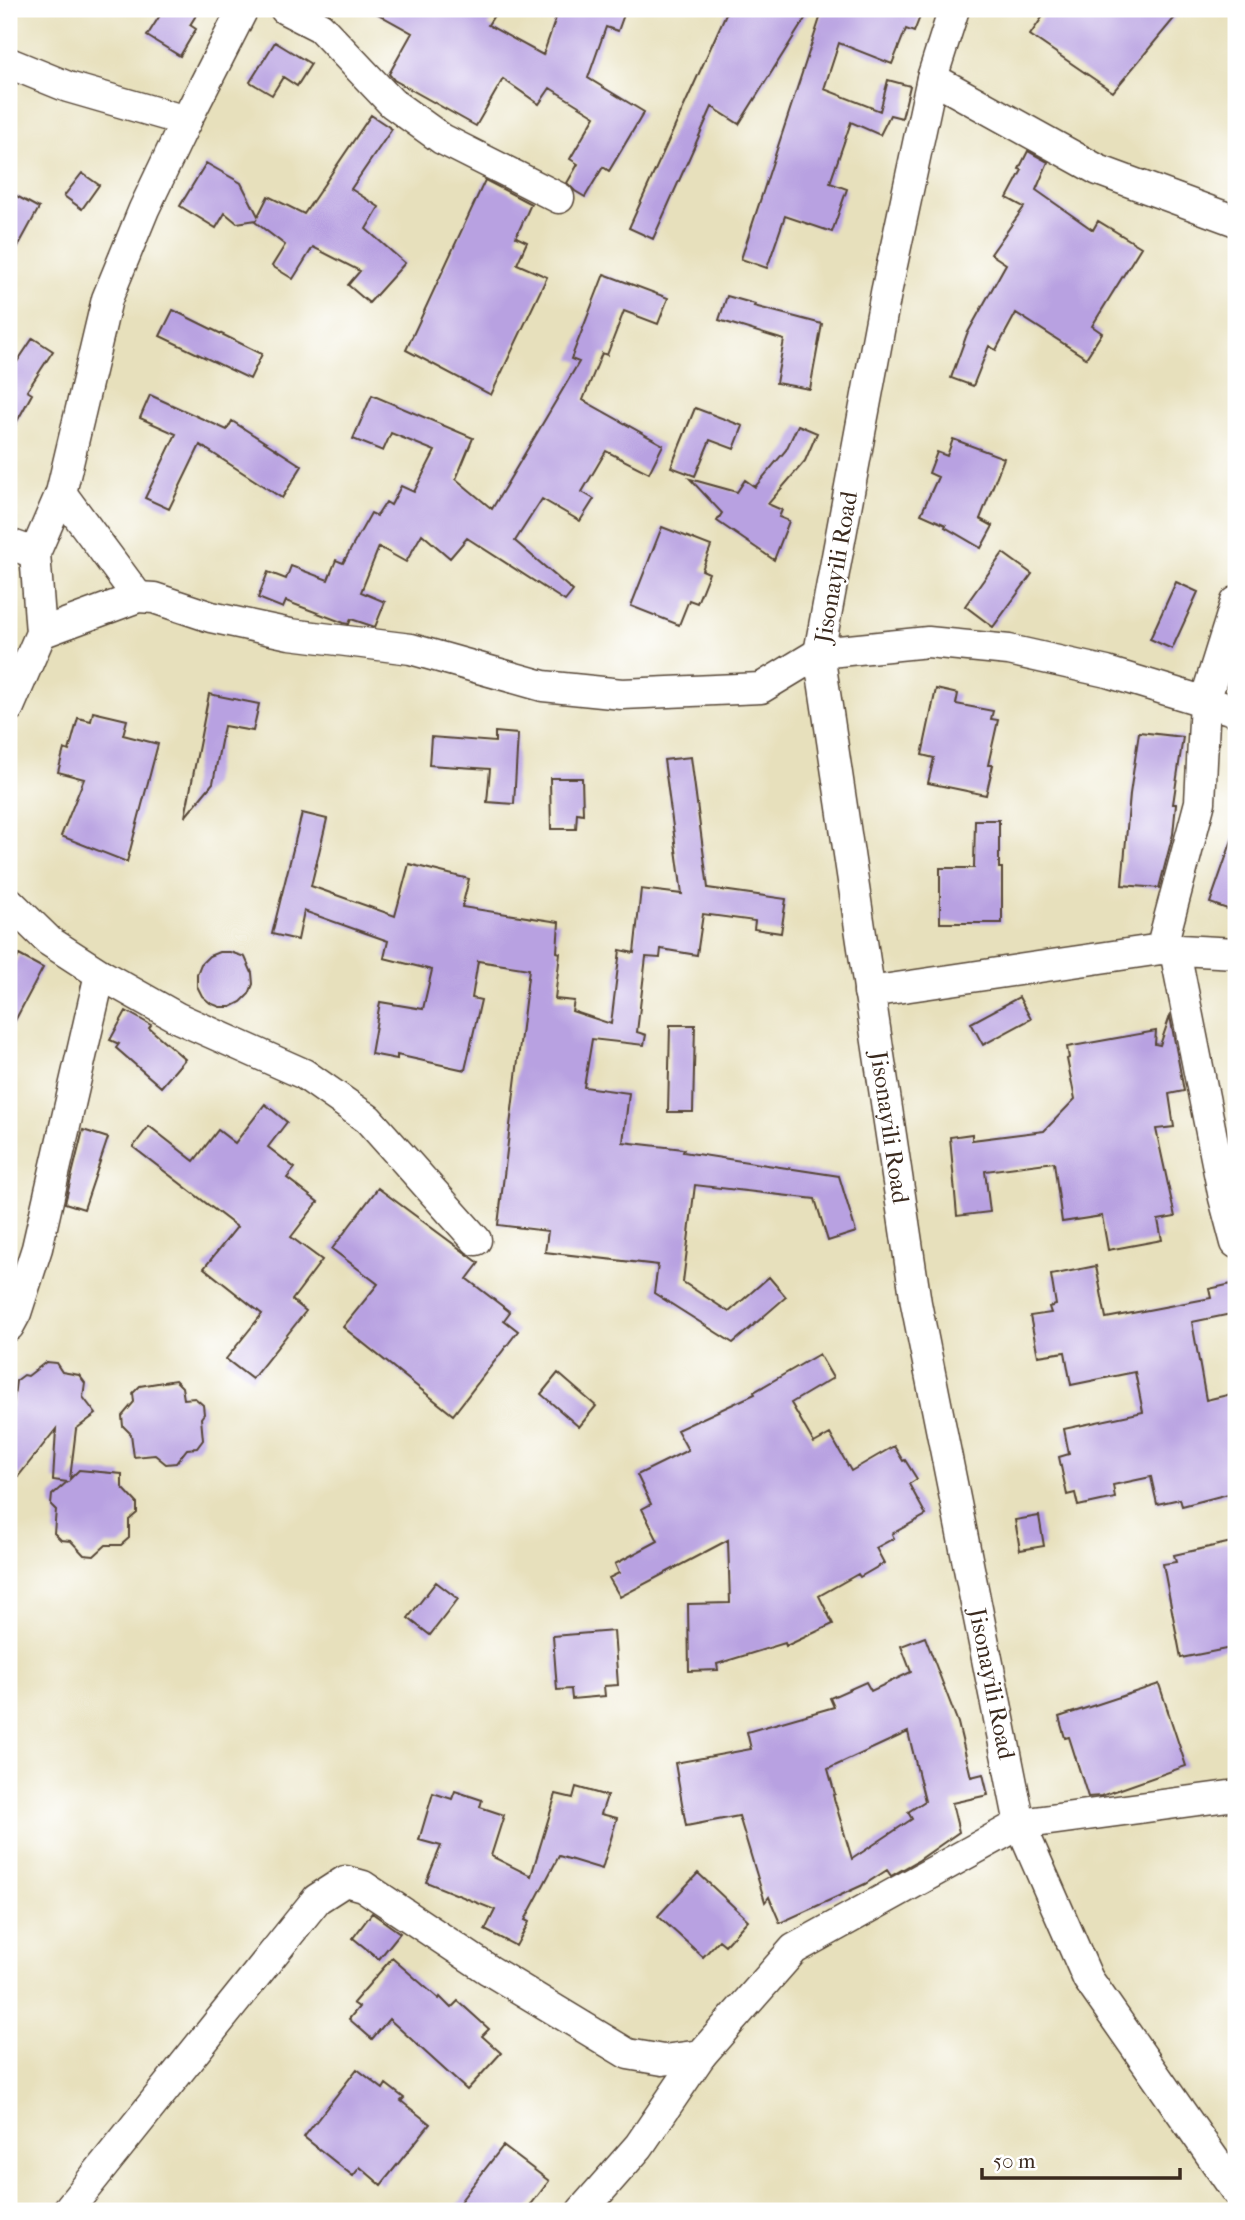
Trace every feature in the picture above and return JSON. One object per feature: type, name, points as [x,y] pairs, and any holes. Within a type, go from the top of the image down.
[{"type":"street","points":[[9,707],[41,633],[22,549],[61,493],[107,299],[144,209],[243,9]]},
{"type":"street","points":[[285,9],[320,27],[392,103],[442,139],[559,198]]},
{"type":"street","name":"Jisonayili Road","points":[[954,9],[932,78],[884,306],[819,653],[916,1303],[1020,1824],[1088,1979],[1236,2191]]},
{"type":"street","points":[[9,63],[68,87],[186,121]]},
{"type":"street","points":[[932,78],[1098,170],[1236,221]]},
{"type":"street","points":[[61,493],[138,597]]},
{"type":"street","points":[[41,633],[138,597],[153,598],[211,617],[290,634],[411,649],[543,686],[622,694],[761,688],[819,653],[928,642],[1009,650],[1107,672],[1236,711]]},
{"type":"street","points":[[1236,602],[1205,701],[1200,802],[1168,950],[1236,1243]]},
{"type":"street","points":[[9,902],[49,941],[100,974],[178,1018],[304,1074],[368,1119],[477,1240]]},
{"type":"street","points":[[869,992],[1168,950],[1236,953]]},
{"type":"street","points":[[9,1326],[16,1313],[37,1248],[100,974]]},
{"type":"street","points":[[582,2211],[639,2146],[701,2055],[794,1949],[1020,1824],[1236,1795]]},
{"type":"street","points":[[67,2211],[317,1899],[345,1881],[363,1886],[489,1970],[628,2054],[663,2060],[701,2055]]},
{"type":"building","points":[[164,9],[200,9],[190,25],[196,29],[180,56],[147,36]]},
{"type":"building","points":[[369,9],[498,9],[488,25],[543,55],[559,9],[626,9],[618,31],[606,27],[588,78],[644,112],[609,171],[603,167],[585,197],[567,183],[578,164],[570,159],[595,116],[550,88],[539,104],[503,79],[476,126],[394,80],[389,74],[412,33]]},
{"type":"building","points":[[728,9],[811,9],[739,124],[712,107],[653,239],[629,228]]},
{"type":"building","points":[[823,9],[923,9],[914,32],[906,29],[892,64],[839,43],[824,89],[880,111],[888,80],[910,86],[902,118],[890,115],[880,135],[851,122],[830,183],[847,189],[832,232],[785,216],[767,268],[741,259]]},
{"type":"building","points":[[1048,9],[1182,9],[1113,92],[1030,35]]},
{"type":"building","points":[[275,42],[311,64],[297,86],[283,77],[272,95],[250,82]]},
{"type":"building","points":[[371,115],[392,129],[351,189],[379,207],[366,229],[405,263],[369,303],[348,285],[360,271],[313,247],[293,279],[272,266],[285,245],[255,222],[256,220],[237,223],[225,213],[216,228],[180,206],[206,163],[241,183],[258,216],[268,196],[304,214]]},
{"type":"building","points":[[1028,151],[1048,162],[1036,190],[1093,230],[1098,221],[1141,247],[1092,326],[1102,333],[1086,358],[1016,313],[996,350],[989,346],[973,386],[951,378],[967,334],[1006,264],[991,254],[1024,207],[1007,198],[1022,170],[1019,169]]},
{"type":"building","points":[[82,173],[99,185],[82,209],[64,196]]},
{"type":"building","points":[[485,180],[531,204],[516,237],[527,242],[517,264],[547,277],[491,395],[406,350]]},
{"type":"building","points":[[9,192],[39,208],[9,263]]},
{"type":"building","points":[[604,274],[668,298],[658,324],[624,311],[607,355],[602,353],[583,400],[663,445],[649,473],[606,451],[582,492],[594,499],[580,521],[542,499],[515,541],[573,591],[565,601],[467,538],[450,558],[422,534],[406,562],[379,547],[361,592],[385,602],[375,627],[351,619],[349,624],[344,623],[286,601],[283,608],[258,598],[268,572],[286,579],[291,566],[328,580],[336,560],[343,563],[371,513],[377,516],[386,502],[391,505],[401,486],[414,492],[435,451],[391,433],[383,451],[353,439],[372,395],[473,438],[456,479],[492,509],[579,362],[571,359]]},
{"type":"building","points":[[727,296],[822,324],[810,389],[776,383],[784,340],[719,320]]},
{"type":"building","points":[[173,310],[262,354],[250,379],[160,336]]},
{"type":"building","points":[[33,338],[53,351],[27,391],[32,394],[9,436],[9,374]]},
{"type":"building","points":[[150,395],[227,430],[232,421],[302,466],[282,498],[200,445],[169,509],[145,498],[176,434],[140,418]]},
{"type":"building","points":[[695,408],[743,426],[734,449],[710,440],[695,476],[671,467]]},
{"type":"building","points":[[798,425],[817,433],[805,461],[768,504],[782,510],[779,517],[789,521],[774,560],[717,521],[722,513],[690,479],[737,492],[745,480],[755,487],[786,450]]},
{"type":"building","points":[[953,439],[1004,458],[980,519],[993,526],[981,548],[945,527],[946,525],[921,514],[938,477],[929,473],[937,452],[947,456]]},
{"type":"building","points":[[662,527],[711,546],[702,570],[709,573],[697,603],[689,600],[679,625],[631,606]]},
{"type":"building","points":[[1003,553],[1032,574],[993,627],[965,606]]},
{"type":"building","points":[[1176,582],[1198,592],[1172,649],[1150,639]]},
{"type":"building","points":[[936,689],[958,694],[956,704],[993,711],[991,719],[998,720],[988,765],[993,765],[986,795],[928,783],[934,758],[922,755]]},
{"type":"building","points":[[209,694],[259,704],[253,731],[224,726],[213,783],[185,817]]},
{"type":"building","points":[[93,712],[127,720],[123,735],[158,744],[127,862],[61,836],[84,779],[58,772],[64,749],[69,751],[78,718],[91,721]]},
{"type":"building","points":[[495,732],[518,734],[514,804],[487,802],[490,769],[429,765],[431,737],[495,742]]},
{"type":"building","points":[[1139,732],[1183,737],[1173,804],[1176,804],[1173,834],[1159,888],[1122,885]]},
{"type":"building","points":[[691,757],[708,888],[786,899],[781,933],[754,929],[755,921],[703,914],[697,955],[661,949],[660,958],[646,957],[637,1032],[646,1035],[644,1045],[592,1039],[584,1087],[629,1093],[623,1142],[684,1149],[683,1152],[839,1176],[856,1232],[828,1241],[815,1199],[695,1185],[683,1282],[729,1312],[769,1277],[786,1297],[733,1343],[654,1293],[658,1265],[545,1252],[548,1231],[498,1225],[529,969],[478,961],[472,998],[481,1000],[465,1070],[397,1055],[397,1059],[371,1054],[380,1002],[423,1009],[432,970],[384,958],[388,941],[304,911],[298,940],[272,934],[302,813],[327,819],[311,886],[395,916],[409,864],[469,879],[462,907],[559,922],[557,952],[560,953],[555,999],[574,1001],[572,1011],[611,1024],[620,950],[634,953],[641,889],[682,894],[664,760]]},
{"type":"building","points":[[550,778],[582,778],[583,814],[577,813],[576,829],[551,829]]},
{"type":"building","points":[[975,820],[999,820],[1002,923],[940,923],[940,868],[974,868]]},
{"type":"building","points":[[1233,837],[1236,837],[1236,912],[1210,903]]},
{"type":"building","points":[[219,952],[245,957],[252,973],[253,984],[249,994],[231,1007],[210,1003],[202,996],[197,986],[197,974],[201,964],[209,956]]},
{"type":"building","points":[[19,955],[43,968],[9,1032],[9,974]]},
{"type":"building","points":[[1019,997],[1031,1019],[983,1045],[971,1023]]},
{"type":"building","points":[[126,1011],[151,1025],[149,1028],[185,1059],[161,1087],[116,1048],[119,1044],[110,1040]]},
{"type":"building","points":[[1170,1016],[1184,1091],[1169,1094],[1174,1127],[1156,1129],[1175,1217],[1158,1220],[1162,1240],[1108,1250],[1102,1216],[1062,1222],[1054,1162],[985,1171],[990,1212],[957,1216],[950,1137],[972,1134],[972,1140],[1044,1131],[1075,1099],[1067,1047],[1156,1031],[1155,1044],[1160,1045]]},
{"type":"building","points":[[670,1025],[695,1025],[693,1112],[668,1112]]},
{"type":"building","points":[[265,1104],[287,1122],[268,1147],[295,1168],[287,1178],[318,1202],[291,1237],[322,1260],[292,1300],[306,1311],[252,1379],[226,1359],[262,1314],[204,1268],[237,1227],[133,1147],[149,1126],[194,1161],[218,1130],[235,1143]]},
{"type":"building","points":[[83,1130],[108,1138],[84,1209],[65,1203]]},
{"type":"building","points":[[378,1188],[479,1263],[467,1279],[510,1312],[504,1320],[518,1331],[453,1415],[343,1327],[378,1284],[332,1249]]},
{"type":"building","points":[[1096,1266],[1106,1318],[1211,1298],[1209,1289],[1236,1283],[1236,1313],[1192,1322],[1206,1400],[1236,1393],[1236,1492],[1182,1506],[1180,1499],[1157,1504],[1151,1477],[1113,1485],[1115,1498],[1078,1506],[1075,1493],[1067,1495],[1059,1457],[1069,1454],[1064,1429],[1143,1412],[1135,1372],[1071,1385],[1065,1352],[1038,1356],[1030,1316],[1051,1313],[1049,1307],[1056,1305],[1051,1275]]},
{"type":"building","points":[[819,1354],[833,1378],[791,1403],[814,1443],[830,1434],[851,1471],[894,1446],[917,1479],[909,1484],[926,1515],[892,1534],[894,1538],[876,1548],[884,1563],[819,1596],[833,1624],[786,1646],[785,1643],[717,1664],[718,1670],[689,1671],[688,1604],[730,1603],[728,1540],[620,1597],[609,1578],[619,1573],[615,1564],[658,1541],[642,1509],[651,1504],[637,1475],[688,1450],[677,1430],[755,1394],[754,1392]]},
{"type":"building","points":[[46,1362],[56,1363],[62,1372],[79,1375],[85,1383],[83,1397],[96,1414],[76,1429],[70,1479],[79,1470],[122,1474],[122,1487],[137,1503],[137,1513],[129,1520],[129,1538],[121,1545],[106,1545],[94,1556],[84,1555],[71,1541],[61,1540],[54,1533],[56,1510],[51,1505],[52,1495],[67,1482],[53,1480],[56,1429],[9,1488],[9,1412],[13,1404],[16,1381],[24,1375],[28,1376]]},
{"type":"building","points":[[558,1373],[596,1406],[579,1427],[541,1394]]},
{"type":"building","points":[[175,1380],[182,1387],[184,1399],[195,1398],[203,1405],[203,1440],[197,1448],[187,1449],[176,1463],[166,1464],[155,1455],[134,1457],[131,1434],[123,1426],[122,1416],[134,1402],[133,1393],[140,1386]]},
{"type":"building","points":[[1039,1516],[1044,1546],[1020,1550],[1015,1520]]},
{"type":"building","points":[[1236,1541],[1236,1647],[1181,1658],[1163,1564],[1176,1562],[1174,1555]]},
{"type":"building","points":[[436,1582],[458,1599],[430,1635],[408,1618]]},
{"type":"building","points":[[614,1631],[618,1685],[604,1686],[605,1696],[572,1699],[571,1689],[557,1690],[553,1636]]},
{"type":"building","points":[[925,1637],[958,1723],[971,1777],[983,1774],[988,1795],[952,1803],[959,1832],[919,1860],[891,1876],[887,1870],[865,1884],[780,1923],[769,1897],[765,1902],[739,1816],[686,1826],[675,1763],[751,1749],[747,1732],[834,1707],[830,1698],[866,1682],[871,1691],[911,1672],[901,1646]],"holes":[[[908,1732],[925,1801],[908,1812],[912,1819],[852,1859],[828,1769]]]},
{"type":"building","points":[[1159,1684],[1186,1766],[1101,1796],[1088,1797],[1069,1737],[1065,1738],[1059,1717]]},
{"type":"building","points":[[576,1787],[607,1796],[601,1814],[617,1818],[602,1869],[559,1856],[525,1920],[529,1922],[516,1946],[485,1930],[495,1910],[426,1882],[441,1846],[419,1840],[433,1793],[452,1799],[455,1791],[482,1800],[480,1807],[504,1815],[491,1856],[531,1876],[556,1794],[573,1798]]},
{"type":"building","points":[[698,1873],[748,1920],[725,1945],[719,1940],[703,1957],[658,1916]]},
{"type":"building","points":[[372,1913],[400,1933],[379,1959],[353,1938]]},
{"type":"building","points":[[392,1958],[451,2008],[458,2001],[489,2029],[482,2036],[501,2053],[467,2090],[389,2019],[372,2039],[349,2019],[359,2007],[353,2003]]},
{"type":"building","points":[[357,2069],[383,2089],[386,2084],[404,2098],[401,2101],[430,2124],[381,2185],[360,2167],[353,2176],[304,2137]]},
{"type":"building","points":[[503,2146],[549,2181],[526,2211],[453,2211]]}]
